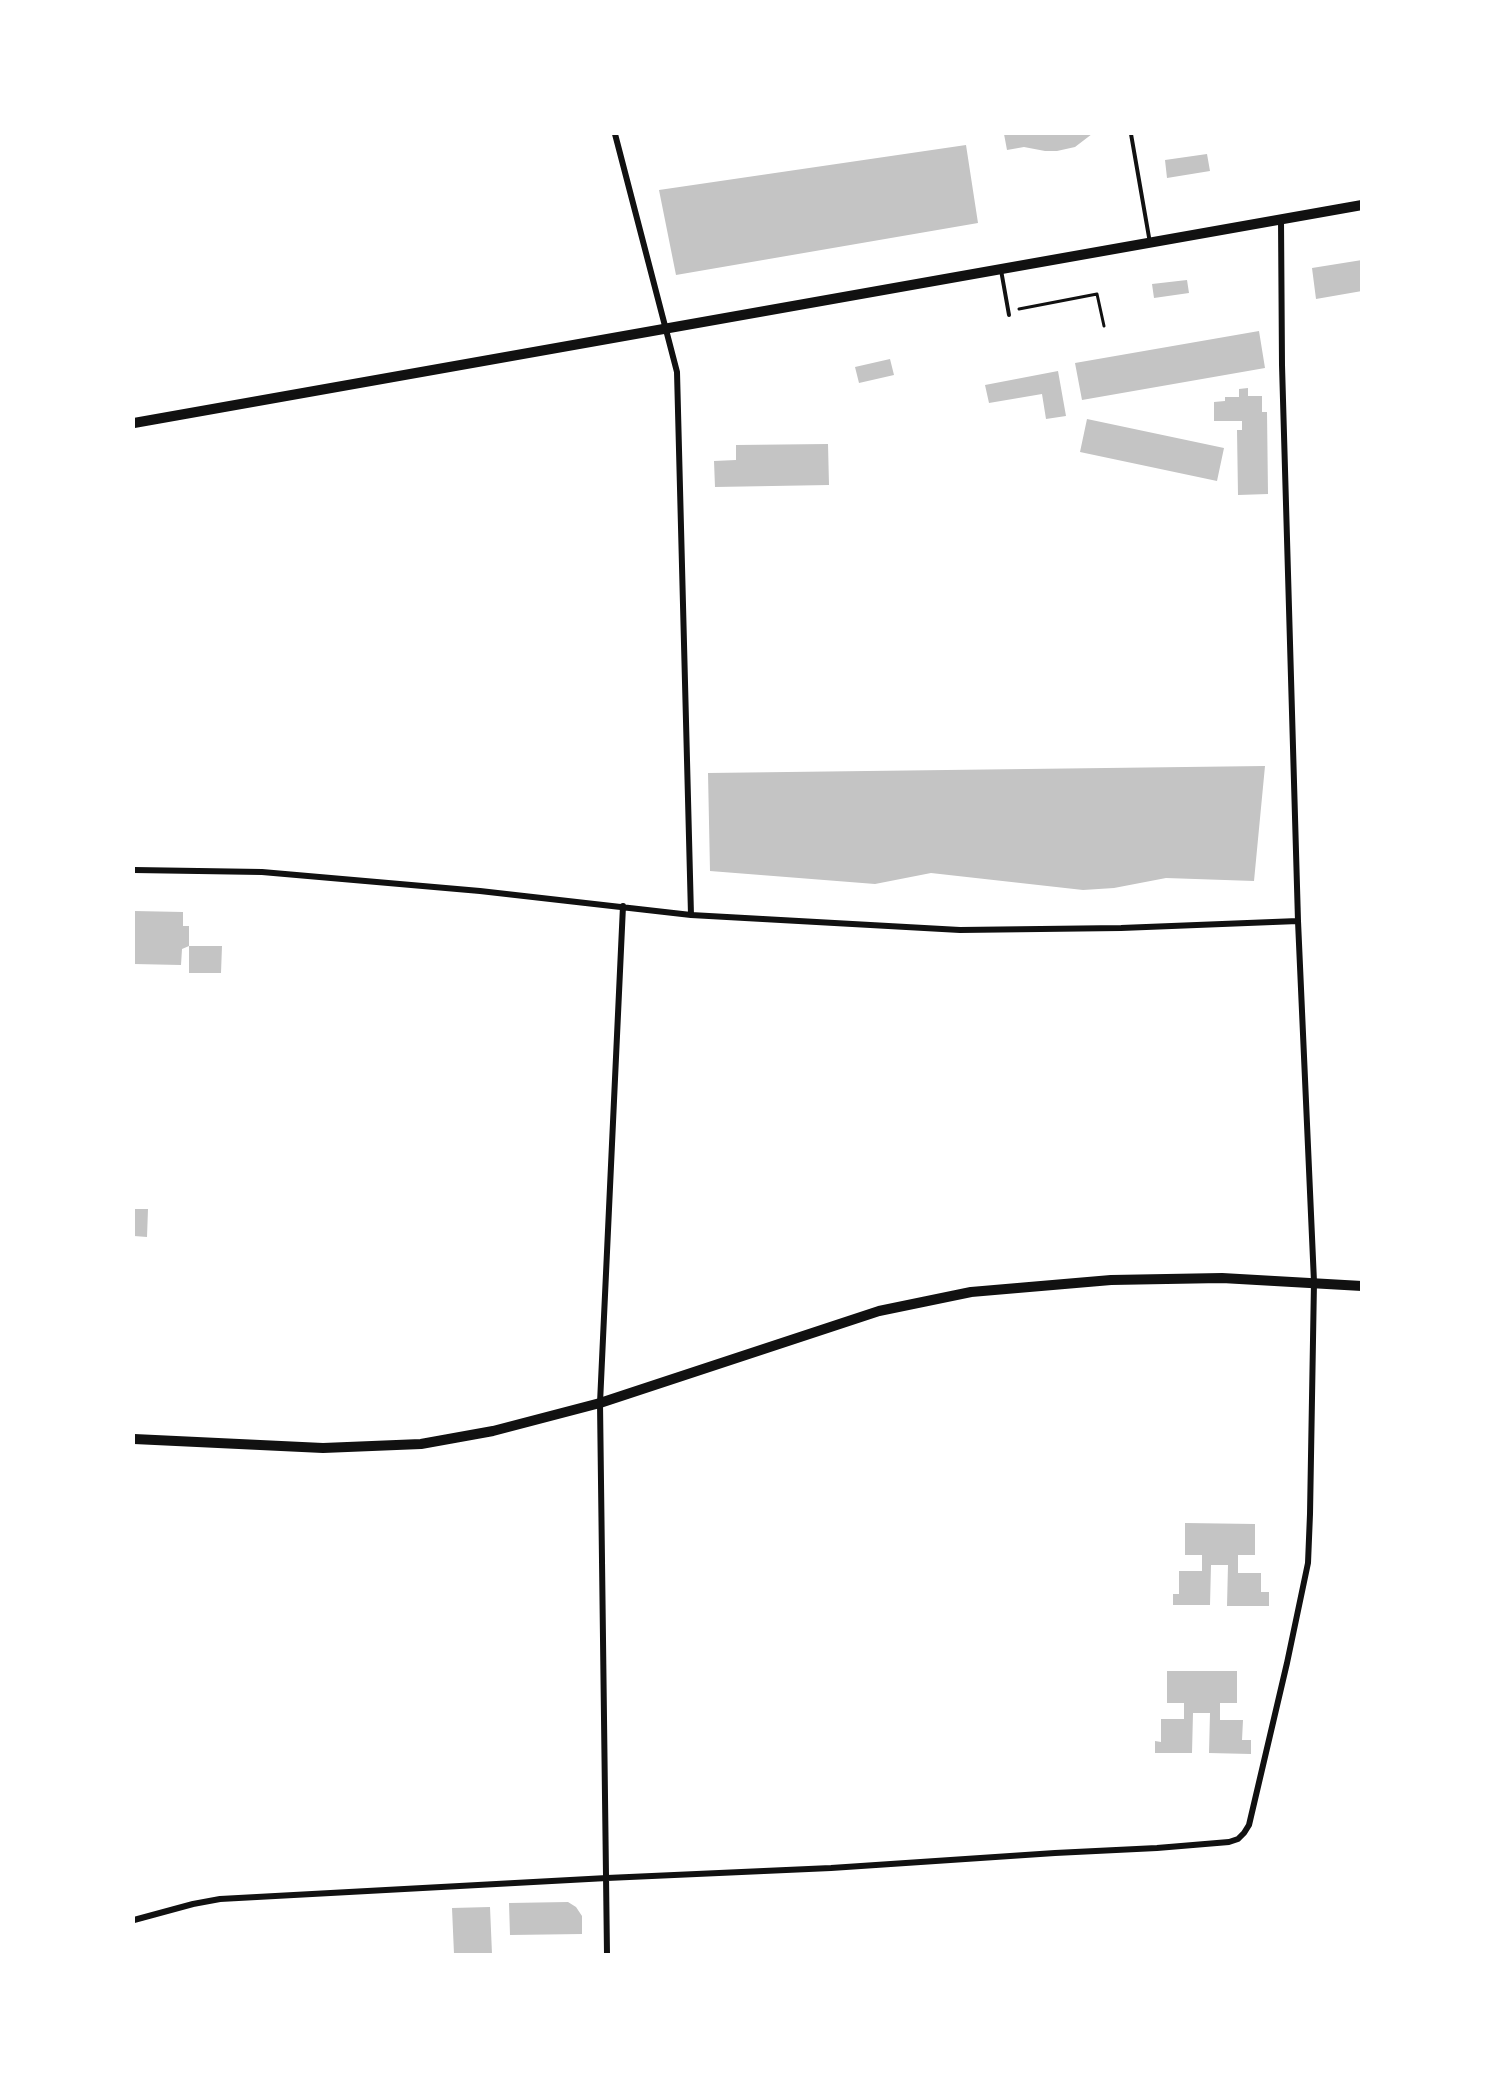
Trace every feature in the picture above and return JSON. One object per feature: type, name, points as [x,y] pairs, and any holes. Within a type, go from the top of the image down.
[{"type":"main road","points":[[134,423],[1362,205]]},
{"type":"main road","points":[[134,1439],[323,1448],[422,1444],[493,1431],[600,1403],[879,1311],[971,1292],[1111,1280],[1222,1278],[1362,1286]]},
{"type":"street","points":[[615,134],[678,382],[691,915]]},
{"type":"street","points":[[134,1920],[220,1899],[831,1868],[1229,1842],[1238,1839],[1248,1825],[1308,1563],[1310,1514],[1314,1282],[1298,921],[1282,365],[1281,220]]},
{"type":"street","points":[[134,870],[262,872],[457,889],[691,915],[960,930],[1121,928],[1298,921]]},
{"type":"street","points":[[607,1954],[600,1403],[623,906]]},
{"type":"lane","points":[[1131,134],[1150,243]]},
{"type":"lane","points":[[1001,270],[1009,313]]},
{"type":"path","points":[[1009,313],[1097,294],[1104,326]]},
{"type":"building","points":[[1004,134],[1092,134],[1075,147],[1045,151],[1024,147],[1007,150]]},
{"type":"building","points":[[966,145],[978,223],[676,275],[659,190]]},
{"type":"building","points":[[1207,154],[1210,171],[1167,178],[1165,160]]},
{"type":"building","points":[[1362,260],[1362,291],[1316,299],[1312,268]]},
{"type":"building","points":[[1187,280],[1189,293],[1154,298],[1152,284]]},
{"type":"building","points":[[1259,331],[1265,368],[1082,400],[1075,363]]},
{"type":"building","points":[[890,359],[894,375],[859,383],[855,367]]},
{"type":"building","points":[[1058,371],[1066,416],[1046,419],[1042,394],[989,403],[985,385]]},
{"type":"building","points":[[1248,388],[1248,396],[1262,396],[1262,412],[1267,412],[1268,494],[1238,495],[1237,430],[1242,430],[1242,421],[1214,421],[1214,402],[1225,401],[1225,397],[1239,397],[1239,389]]},
{"type":"building","points":[[1087,419],[1224,448],[1217,481],[1080,452]]},
{"type":"building","points":[[828,444],[829,485],[715,487],[714,461],[736,460],[736,445]]},
{"type":"building","points":[[1265,766],[1254,881],[1166,878],[1114,888],[1083,890],[931,873],[875,884],[710,871],[708,773]]},
{"type":"building","points":[[134,911],[183,912],[183,926],[189,926],[189,946],[182,949],[181,965],[134,964]]},
{"type":"building","points":[[189,946],[222,946],[221,973],[189,973]]},
{"type":"building","points":[[134,1209],[148,1209],[147,1237],[134,1236]]},
{"type":"building","points":[[1185,1523],[1255,1524],[1255,1555],[1238,1555],[1238,1573],[1261,1573],[1261,1592],[1269,1592],[1269,1606],[1227,1606],[1228,1565],[1211,1565],[1210,1605],[1173,1605],[1173,1594],[1179,1594],[1179,1571],[1202,1571],[1202,1555],[1185,1555]]},
{"type":"building","points":[[1167,1671],[1237,1671],[1237,1703],[1220,1703],[1220,1720],[1243,1720],[1242,1740],[1251,1740],[1251,1754],[1209,1753],[1210,1713],[1193,1713],[1192,1753],[1155,1753],[1155,1741],[1161,1742],[1161,1719],[1184,1719],[1184,1703],[1167,1703]]},
{"type":"building","points":[[568,1902],[576,1907],[582,1916],[582,1934],[510,1935],[509,1903]]},
{"type":"building","points":[[490,1907],[492,1954],[454,1954],[452,1908]]}]
